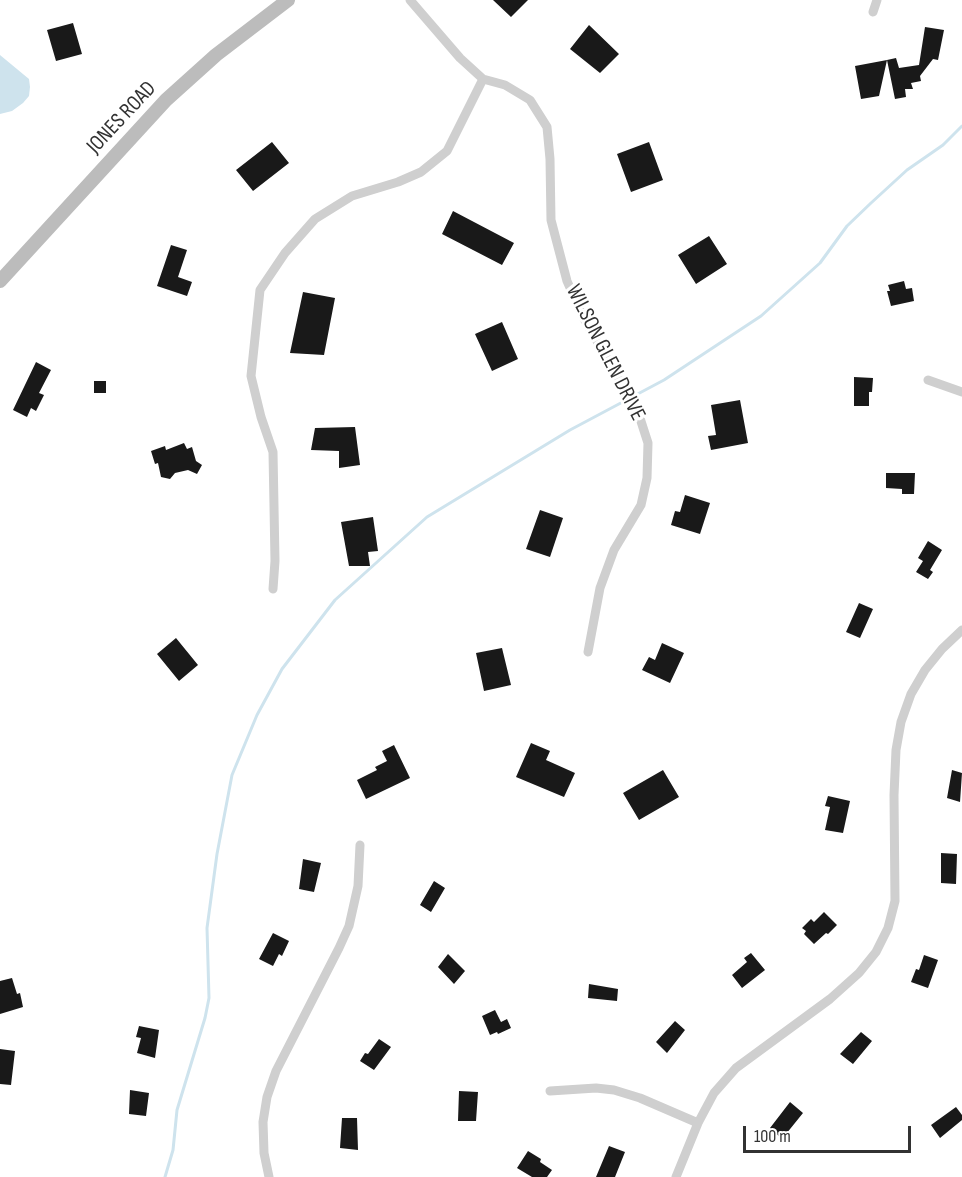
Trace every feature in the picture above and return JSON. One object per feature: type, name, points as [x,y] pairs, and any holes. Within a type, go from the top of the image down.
[{"type":"street","name":"JONES ROAD","points":[[0,280],[166,100],[216,56],[288,0]]},
{"type":"street","name":"WILSON GLEN DRIVE","points":[[410,0],[439,35],[483,78],[505,85],[530,100],[547,127],[551,220],[567,281],[583,317],[638,412],[648,443],[647,477],[641,505],[614,550],[600,588],[588,651]]},
{"type":"street","points":[[873,12],[877,0]]},
{"type":"street","points":[[273,589],[276,561],[273,452],[251,376],[260,290],[285,253],[315,219],[352,196],[399,182],[421,172],[447,151],[483,78]]},
{"type":"street","points":[[928,380],[962,392]]},
{"type":"street","points":[[676,1177],[698,1123],[714,1094],[736,1068],[830,999],[859,973],[876,952],[888,928],[895,901],[894,795],[896,750],[901,722],[911,694],[925,670],[962,630]]},
{"type":"street","points":[[269,1177],[264,1153],[263,1122],[267,1097],[276,1071],[349,926],[358,886],[360,845]]},
{"type":"street","points":[[550,1091],[596,1088],[614,1090],[640,1098],[698,1123]]},
{"type":"water","points":[[0,55],[29,79],[30,87],[29,96],[23,103],[12,111],[0,114]]},
{"type":"building","points":[[493,0],[528,0],[511,17]]},
{"type":"building","points":[[73,23],[82,54],[56,61],[47,30]]},
{"type":"building","points":[[589,25],[619,54],[600,73],[570,49]]},
{"type":"building","points":[[925,27],[944,30],[938,60],[933,59],[920,76],[921,81],[911,83],[913,89],[905,89],[906,97],[895,99],[887,60],[896,58],[899,68],[919,65]]},
{"type":"building","points":[[887,60],[879,96],[861,99],[855,66]]},
{"type":"building","points":[[272,142],[289,163],[253,191],[236,170]]},
{"type":"building","points":[[649,142],[663,180],[631,192],[617,154]]},
{"type":"building","points":[[453,211],[514,243],[502,265],[442,234]]},
{"type":"building","points":[[709,236],[727,264],[696,284],[678,255]]},
{"type":"building","points":[[171,245],[187,250],[178,277],[192,282],[187,296],[157,286]]},
{"type":"building","points":[[904,281],[906,289],[912,288],[914,301],[891,306],[887,291],[890,291],[888,285]]},
{"type":"building","points":[[303,292],[335,298],[324,355],[290,353]]},
{"type":"building","points":[[502,322],[518,359],[492,371],[475,334]]},
{"type":"building","points":[[36,362],[51,370],[39,393],[44,395],[36,411],[31,408],[27,417],[13,410]]},
{"type":"building","points":[[854,377],[873,378],[872,392],[869,392],[869,406],[854,406]]},
{"type":"building","points":[[94,381],[106,381],[106,393],[94,393]]},
{"type":"building","points":[[740,400],[748,443],[711,450],[708,436],[716,435],[711,405]]},
{"type":"building","points":[[355,427],[360,465],[339,468],[339,451],[311,450],[315,428]]},
{"type":"building","points":[[184,443],[187,449],[192,447],[196,461],[202,465],[197,474],[188,470],[175,473],[170,479],[161,477],[158,463],[155,464],[151,451],[165,446],[166,450]]},
{"type":"building","points":[[886,473],[915,473],[914,494],[902,494],[902,489],[886,488]]},
{"type":"building","points":[[685,495],[710,503],[700,534],[671,525],[675,511],[680,512]]},
{"type":"building","points":[[540,510],[563,518],[550,557],[526,549]]},
{"type":"building","points":[[373,517],[378,551],[368,552],[370,566],[349,566],[341,522]]},
{"type":"building","points":[[928,541],[942,550],[930,570],[933,572],[928,579],[916,572],[923,561],[918,558]]},
{"type":"building","points":[[859,603],[873,609],[860,638],[846,632]]},
{"type":"building","points":[[176,638],[198,665],[179,681],[157,654]]},
{"type":"building","points":[[662,643],[684,653],[670,683],[642,670],[649,657],[655,660]]},
{"type":"building","points":[[502,648],[511,685],[484,691],[476,653]]},
{"type":"building","points":[[531,743],[550,751],[546,760],[575,773],[564,797],[516,777]]},
{"type":"building","points":[[394,745],[410,778],[366,799],[357,780],[377,770],[375,767],[387,761],[382,751]]},
{"type":"building","points":[[663,770],[679,797],[639,820],[623,793]]},
{"type":"building","points":[[952,770],[962,773],[960,802],[947,798]]},
{"type":"building","points":[[828,796],[850,801],[843,833],[825,830],[830,807],[825,806]]},
{"type":"building","points":[[941,853],[957,854],[956,884],[941,883]]},
{"type":"building","points":[[303,859],[321,863],[314,892],[299,889]]},
{"type":"building","points":[[434,881],[445,888],[431,912],[420,905]]},
{"type":"building","points":[[824,912],[837,925],[814,944],[804,934],[806,931],[802,928],[811,919],[814,922]]},
{"type":"building","points":[[273,933],[289,941],[282,956],[279,954],[273,966],[259,959]]},
{"type":"building","points":[[751,953],[765,970],[742,988],[732,975],[747,962],[744,958]]},
{"type":"building","points":[[448,954],[465,971],[454,984],[438,967]]},
{"type":"building","points":[[924,955],[938,960],[928,988],[911,982],[916,969],[919,970]]},
{"type":"building","points":[[12,978],[17,994],[20,993],[23,1007],[0,1014],[0,981]]},
{"type":"building","points":[[589,984],[618,989],[617,1001],[588,998]]},
{"type":"building","points":[[495,1010],[501,1022],[507,1019],[511,1028],[490,1035],[482,1016]]},
{"type":"building","points":[[675,1021],[685,1030],[667,1053],[656,1042]]},
{"type":"building","points":[[139,1026],[159,1030],[155,1058],[137,1053],[141,1038],[136,1037]]},
{"type":"building","points":[[861,1032],[872,1041],[853,1064],[840,1054]]},
{"type":"building","points":[[379,1039],[391,1047],[374,1070],[360,1061]]},
{"type":"building","points":[[0,1049],[15,1051],[11,1085],[0,1084]]},
{"type":"building","points":[[130,1090],[149,1093],[146,1116],[129,1114]]},
{"type":"building","points":[[459,1091],[478,1092],[476,1121],[458,1121]]},
{"type":"building","points":[[790,1102],[803,1113],[782,1139],[770,1128]]},
{"type":"building","points":[[956,1107],[962,1115],[962,1120],[940,1138],[931,1125]]},
{"type":"building","points":[[342,1118],[357,1118],[358,1150],[340,1148]]},
{"type":"building","points":[[609,1146],[625,1152],[615,1177],[596,1177]]},
{"type":"building","points":[[528,1151],[552,1170],[547,1177],[532,1177],[517,1168]]},
{"type":"waterway","points":[[165,1177],[173,1150],[177,1110],[209,998],[207,928],[217,854],[232,775],[257,715],[282,669],[335,600],[427,517],[570,430],[664,380],[761,316],[820,263],[847,226],[871,203],[907,170],[943,145],[962,126]]}]
